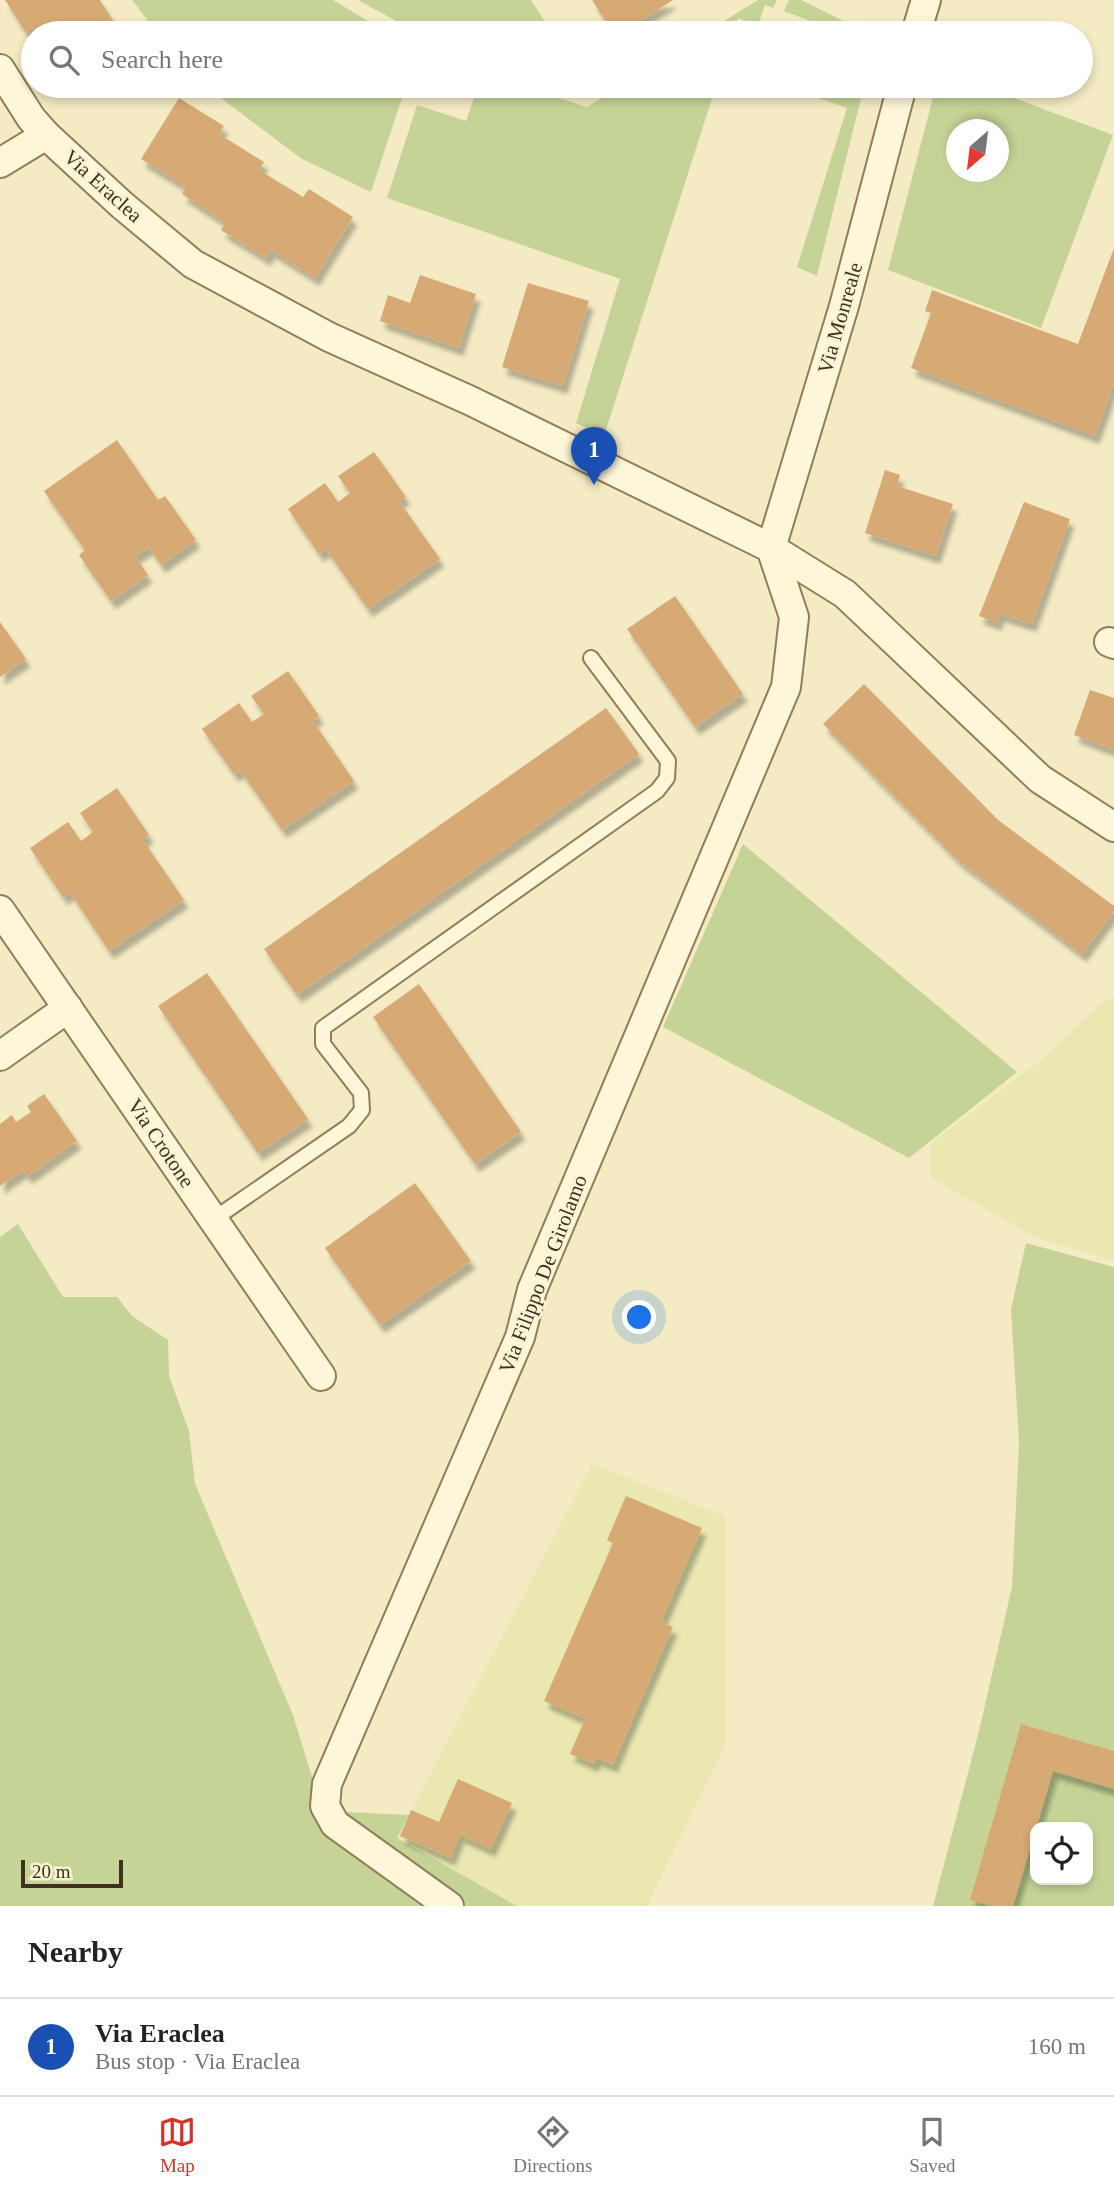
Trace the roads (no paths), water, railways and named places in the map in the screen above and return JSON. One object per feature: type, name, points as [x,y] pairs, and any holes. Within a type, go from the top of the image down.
[{"type":"street","points":[[920,21],[926,0]]},
{"type":"street","name":"Via Eraclea","points":[[0,69],[31,118],[46,135],[129,211],[193,264],[329,337],[471,401],[772,548],[845,594],[1040,779],[1114,827]]},
{"type":"street","name":"Via Monreale","points":[[772,548],[844,306],[899,98]]},
{"type":"street","points":[[0,163],[46,135]]},
{"type":"street","name":"Via Filippo De Girolamo","points":[[449,1906],[335,1824],[325,1806],[327,1784],[520,1337],[533,1290],[786,687],[794,617],[772,548]]},
{"type":"street","name":"Via Crotone","points":[[0,911],[321,1376]]},
{"type":"street","points":[[0,1056],[68,1008]]},
{"type":"lane","points":[[214,1219],[349,1126],[362,1110],[361,1093],[323,1044],[323,1028],[657,791],[667,778],[668,761],[592,658]]},
{"type":"place","name":"Via Eraclea","points":[[594,485]]}]
